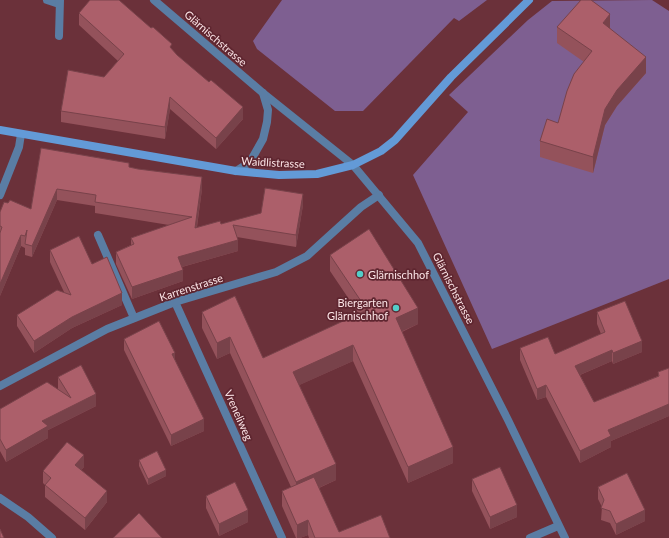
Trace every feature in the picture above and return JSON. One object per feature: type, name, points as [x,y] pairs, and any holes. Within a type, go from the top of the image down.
[{"type":"main road","name":"Waidlistrasse","points":[[0,130],[236,171],[279,175],[317,174],[353,165],[381,151],[395,140],[451,77],[529,0]]},
{"type":"street","points":[[47,0],[59,2],[59,36]]},
{"type":"street","name":"Glärnischstrasse","points":[[154,0],[263,93],[353,165],[418,243],[429,260],[544,491],[564,538]]},
{"type":"street","points":[[236,171],[250,162],[263,139],[268,122],[268,110],[263,93]]},
{"type":"street","points":[[0,195],[19,147],[21,134]]},
{"type":"street","name":"Karrenstrasse","points":[[0,386],[107,329],[175,302],[276,272],[307,256],[361,207],[379,195]]},
{"type":"street","points":[[98,235],[134,318]]},
{"type":"street","name":"Vreneliweg","points":[[175,302],[282,538]]},
{"type":"street","points":[[0,498],[28,517],[52,538]]},
{"type":"street","points":[[530,538],[558,526]]},
{"type":"shaded area","points":[[282,0],[487,0],[459,21],[454,18],[363,111],[335,111],[257,49],[253,41]]},
{"type":"shaded area","points":[[652,0],[669,11],[669,279],[492,349],[413,175],[468,112],[449,95],[528,20],[552,1]]},
{"type":"building","points":[[90,0],[119,0],[172,44],[170,47],[177,55],[209,82],[211,80],[243,107],[216,138],[170,97],[165,127],[61,111],[68,70],[104,77],[124,54],[79,13]]},
{"type":"building","points":[[581,0],[591,0],[610,14],[603,23],[646,57],[617,90],[605,109],[593,157],[540,141],[547,119],[558,123],[567,91],[574,74],[592,51],[557,27]]},
{"type":"building","points":[[41,148],[129,163],[129,167],[138,169],[202,177],[195,228],[220,221],[221,224],[261,213],[265,188],[303,194],[296,235],[233,225],[238,240],[178,257],[183,270],[132,287],[116,252],[134,244],[131,238],[192,217],[95,202],[96,195],[57,189],[32,246],[25,244],[27,230],[25,236],[21,235],[0,284],[0,233],[2,227],[0,226],[0,212],[4,202],[8,203],[10,200],[31,209]]},
{"type":"building","points":[[369,229],[418,308],[396,318],[453,447],[408,467],[353,345],[293,372],[336,464],[296,482],[230,337],[217,343],[202,312],[235,296],[263,358],[367,310],[330,255]]},
{"type":"building","points":[[79,236],[92,264],[107,257],[122,293],[72,317],[34,341],[17,315],[57,290],[71,295],[50,250]]},
{"type":"building","points":[[625,301],[642,341],[613,353],[612,350],[575,366],[594,402],[659,376],[658,372],[669,368],[669,404],[608,430],[611,436],[580,451],[546,385],[537,389],[520,348],[548,337],[555,354],[605,332],[597,312]]},
{"type":"building","points":[[159,321],[175,353],[172,354],[204,419],[171,435],[124,339]]},
{"type":"building","points":[[81,365],[96,394],[42,421],[48,426],[6,450],[0,439],[0,409],[47,382],[71,398],[58,377]]},
{"type":"building","points":[[67,442],[84,455],[75,465],[107,491],[85,518],[45,485],[51,478],[43,471]]},
{"type":"building","points":[[157,451],[166,470],[148,479],[139,460]]},
{"type":"building","points":[[500,467],[517,505],[490,517],[472,479]]},
{"type":"building","points":[[627,473],[645,510],[616,524],[610,511],[601,508],[604,500],[598,487]]},
{"type":"building","points":[[314,477],[339,532],[381,515],[390,538],[315,538],[308,520],[297,525],[282,491]]},
{"type":"building","points":[[235,482],[248,510],[219,524],[206,496]]},
{"type":"building","points":[[139,513],[162,538],[113,538]]},
{"type":"building","points":[[0,529],[4,538],[0,538]]},
{"type":"place","name":"Glärnischhof","points":[[360,274]]},
{"type":"place","name":"Biergarten Glärnischhof","points":[[396,308]]}]
